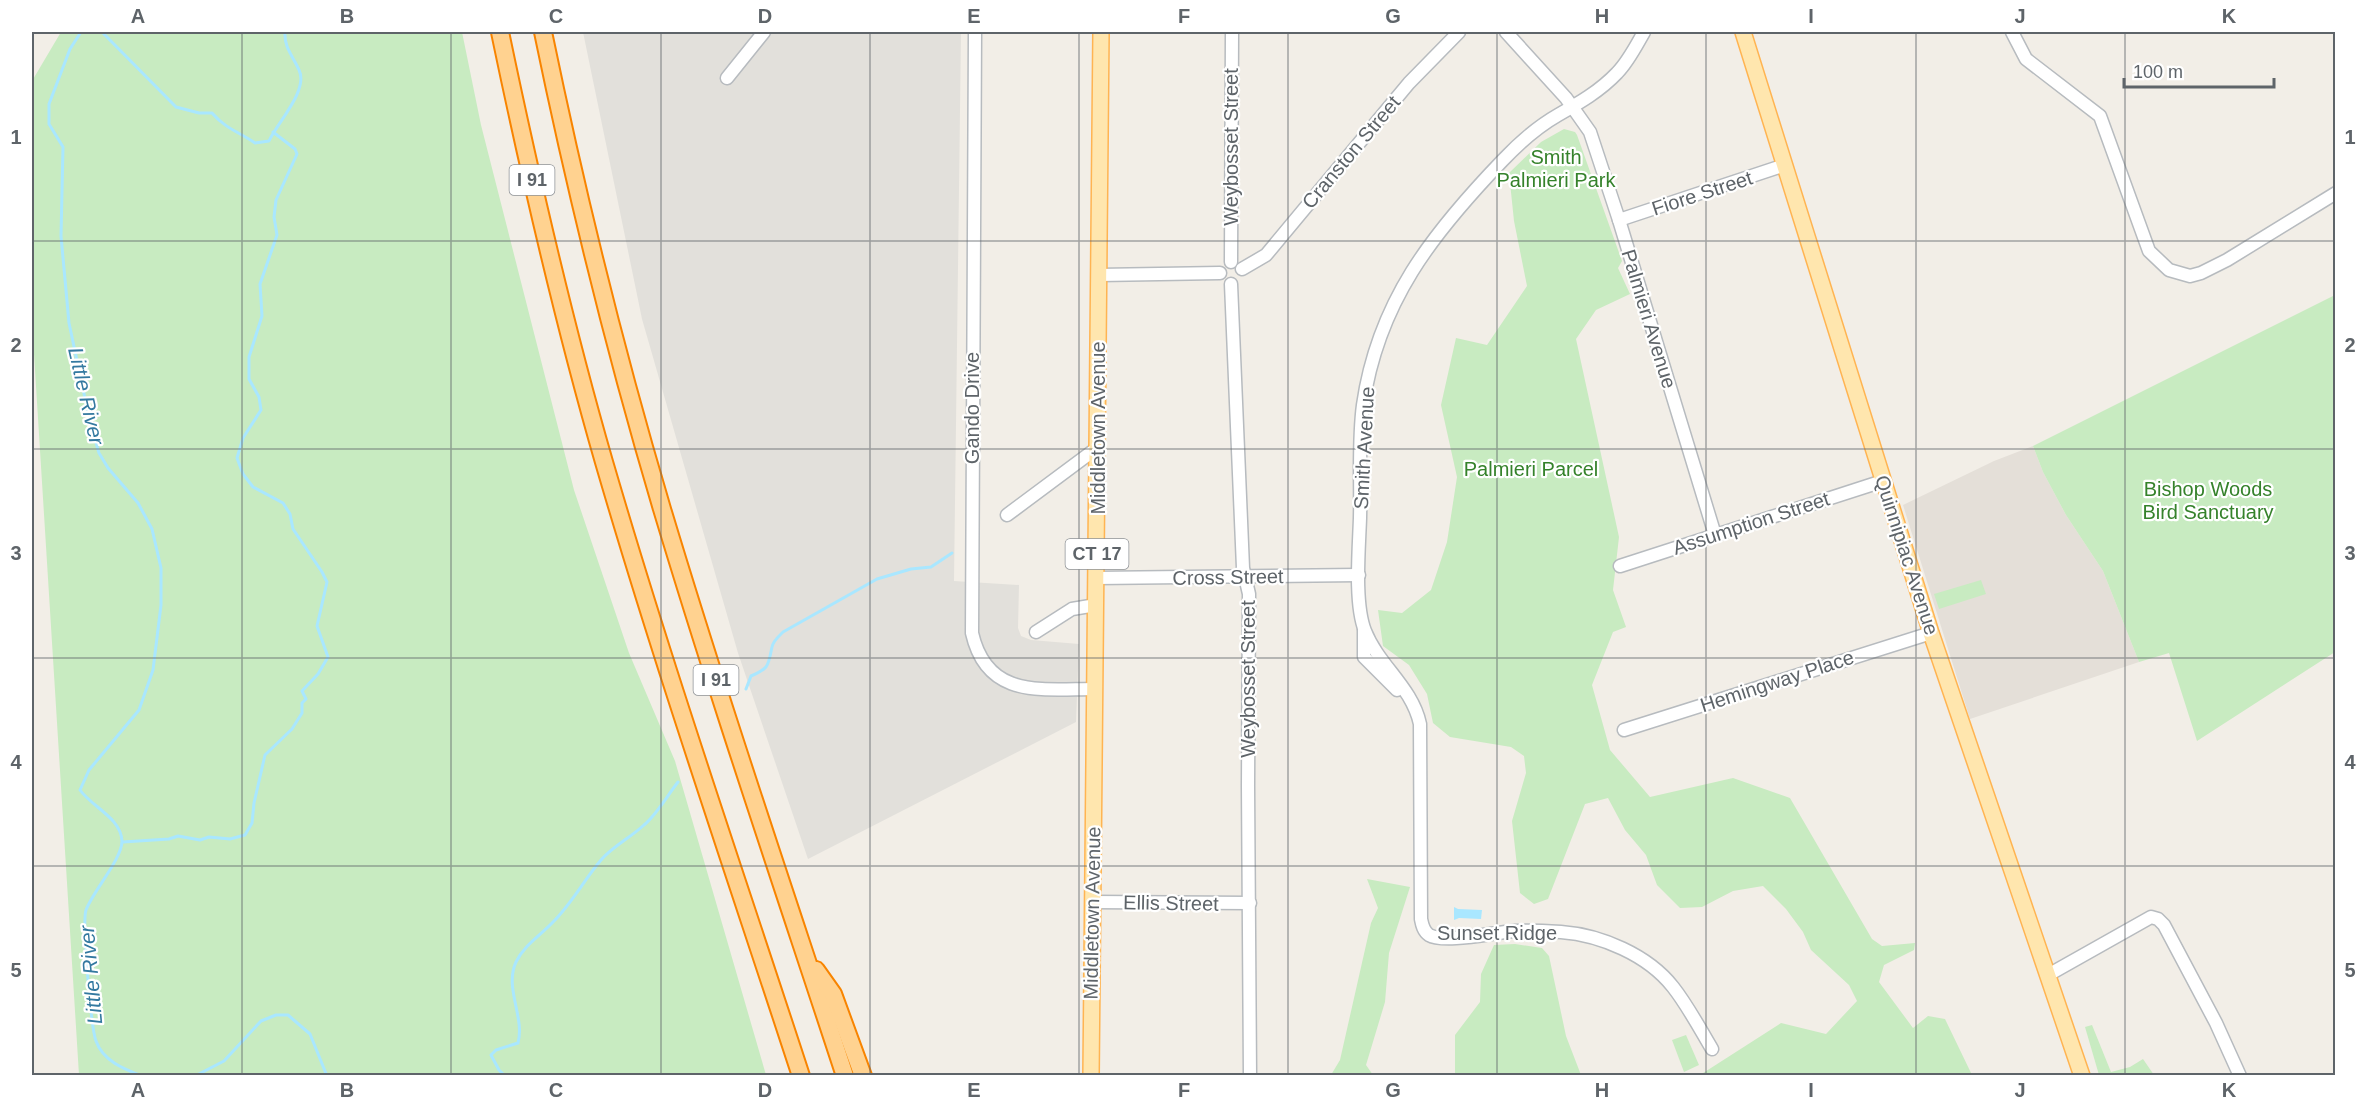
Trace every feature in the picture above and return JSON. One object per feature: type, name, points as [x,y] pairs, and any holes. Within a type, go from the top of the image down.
[{"type":"highway","name":"I 91","points":[[500,32],[553,269],[604,461],[644,592],[801,1076]]},
{"type":"highway","name":"I 91","points":[[543,32],[597,272],[646,453],[692,607],[845,1076]]},
{"type":"highway","points":[[808,961],[833,994],[863,1076]]},
{"type":"main road","name":"Middletown Avenue","points":[[1091,1076],[1101,32]]},
{"type":"main road","name":"Quinnipiac Avenue","points":[[1743,32],[1931,633],[2082,1076]]},
{"type":"street","points":[[727,78],[764,32]]},
{"type":"street","name":"Gando Drive","points":[[975,32],[972,633],[975,646],[989,670],[1006,683],[1033,689],[1095,688]]},
{"type":"street","name":"Weybosset Street","points":[[1231,262],[1232,32]]},
{"type":"street","name":"Cranston Street","points":[[1242,269],[1266,255],[1403,90],[1459,32]]},
{"type":"street","name":"Palmieri Avenue","points":[[1506,32],[1573,107],[1590,132],[1715,535]]},
{"type":"street","name":"Smith Avenue","points":[[1359,575],[1363,407],[1369,371],[1393,303],[1402,285],[1429,245],[1491,173],[1530,134],[1596,91],[1619,71],[1644,32]]},
{"type":"street","points":[[2012,32],[2026,59],[2100,116],[2149,251],[2163,267],[2190,276],[2218,264],[2336,193]]},
{"type":"street","name":"Fiore Street","points":[[1619,220],[1785,165]]},
{"type":"street","points":[[1231,262],[1239,264],[1242,269],[1240,279],[1231,284],[1224,282],[1220,273],[1224,264],[1231,262]]},
{"type":"street","points":[[1099,275],[1220,273]]},
{"type":"street","name":"Weybosset Street","points":[[1231,284],[1244,578],[1249,594],[1250,1076]]},
{"type":"street","points":[[1007,515],[1097,448]]},
{"type":"street","name":"Assumption Street","points":[[1620,566],[1883,481]]},
{"type":"street","name":"Cross Street","points":[[1096,579],[1359,575]]},
{"type":"street","name":"Sunset Ridge","points":[[1359,575],[1364,630],[1363,650],[1366,660],[1413,704],[1419,717],[1421,731],[1421,919],[1426,932],[1438,937],[1459,938],[1530,931],[1581,934],[1606,940],[1650,966],[1665,978],[1678,994],[1712,1049]]},
{"type":"street","points":[[1036,632],[1072,609],[1096,605]]},
{"type":"street","name":"Hemingway Place","points":[[1624,730],[1931,633]]},
{"type":"street","name":"Ellis Street","points":[[1092,902],[1250,903]]},
{"type":"street","points":[[2048,975],[2151,917],[2158,919],[2164,925],[2216,1023],[2240,1076]]},
{"type":"shaded area","points":[[583,32],[961,32],[954,581],[1019,585],[1018,628],[1021,636],[1031,640],[1079,644],[1076,722],[808,859],[738,653],[642,319]]},
{"type":"shaded area","points":[[2033,446],[2043,472],[2066,515],[2103,571],[2139,662],[1970,719],[1903,505],[1994,461]]},
{"type":"green space","points":[[61,32],[462,32],[481,125],[574,490],[629,653],[675,761],[766,1075],[79,1075],[32,322],[32,81]]},
{"type":"green space","points":[[1564,129],[1575,132],[1577,135],[1622,261],[1618,268],[1630,294],[1596,310],[1576,339],[1619,537],[1613,590],[1626,627],[1613,632],[1592,685],[1610,750],[1650,797],[1733,778],[1790,798],[1872,939],[1882,946],[1915,943],[1914,950],[1884,965],[1879,982],[1913,1028],[1928,1016],[1945,1019],[1972,1075],[1700,1075],[1781,1023],[1826,1034],[1857,1001],[1849,985],[1811,950],[1803,932],[1786,909],[1763,886],[1733,891],[1702,907],[1680,908],[1657,885],[1646,855],[1625,830],[1608,798],[1585,804],[1548,899],[1534,904],[1520,893],[1512,821],[1526,773],[1524,756],[1511,747],[1450,737],[1433,723],[1427,694],[1409,665],[1383,646],[1378,610],[1402,613],[1431,590],[1447,542],[1457,477],[1441,405],[1456,338],[1487,345],[1527,286],[1514,221],[1509,173],[1541,142]]},
{"type":"green space","name":"Bishop Woods Bird Sanctuary","points":[[2335,295],[2335,652],[2197,741],[2169,653],[2139,662],[2103,571],[2066,515],[2043,472],[2033,446]]},
{"type":"green space","points":[[1981,580],[1986,594],[1939,609],[1934,594]]},
{"type":"green space","points":[[1367,879],[1410,887],[1389,953],[1385,1002],[1366,1065],[1373,1075],[1331,1075],[1340,1060],[1371,923],[1378,908]]},
{"type":"green space","points":[[1515,944],[1542,948],[1549,956],[1566,1036],[1581,1075],[1455,1075],[1455,1035],[1480,1002],[1481,974],[1494,945]]},
{"type":"green space","points":[[2092,1025],[2111,1072],[2130,1067],[2143,1059],[2154,1075],[2099,1075],[2085,1027]]},
{"type":"green space","points":[[1686,1035],[1699,1065],[1684,1072],[1672,1040]]},
{"type":"water","points":[[1454,907],[1482,910],[1481,919],[1459,918],[1454,920]]},
{"type":"waterway","name":"Little River","points":[[81,32],[70,49],[49,104],[49,124],[63,147],[61,236],[69,323],[99,453],[108,468],[138,503],[152,529],[161,568],[161,605],[153,670],[139,710],[89,770],[80,790],[117,826],[122,841],[117,857],[86,910],[86,953],[94,1032],[99,1048],[121,1067],[142,1076]]},
{"type":"waterway","points":[[102,32],[176,107],[199,113],[212,113],[228,127],[255,143],[269,141],[300,87],[299,70],[287,47],[285,32]]},
{"type":"waterway","points":[[123,842],[169,839],[178,836],[200,840],[209,837],[230,839],[245,835],[252,823],[265,755],[292,729],[302,713],[302,703],[306,699],[302,691],[318,674],[328,657],[317,626],[327,582],[293,529],[290,514],[283,503],[253,487],[243,474],[237,458],[243,438],[261,410],[259,397],[249,379],[249,357],[262,316],[260,284],[277,235],[274,217],[276,200],[297,154],[295,149],[273,132]]},
{"type":"waterway","points":[[746,689],[751,676],[762,671],[769,662],[772,647],[783,632],[877,579],[911,569],[931,567],[952,553]]},
{"type":"waterway","points":[[505,1076],[491,1055],[496,1050],[518,1043],[519,1023],[512,982],[519,956],[560,915],[606,855],[649,821],[678,782]]},
{"type":"waterway","name":"Little River","points":[[195,1076],[224,1061],[261,1021],[276,1015],[288,1015],[310,1034],[327,1076]]},
{"type":"park label","name":"Smith Palmieri Park","points":[[1556,168]]},
{"type":"park label","name":"Palmieri Parcel","points":[[1531,469]]}]
